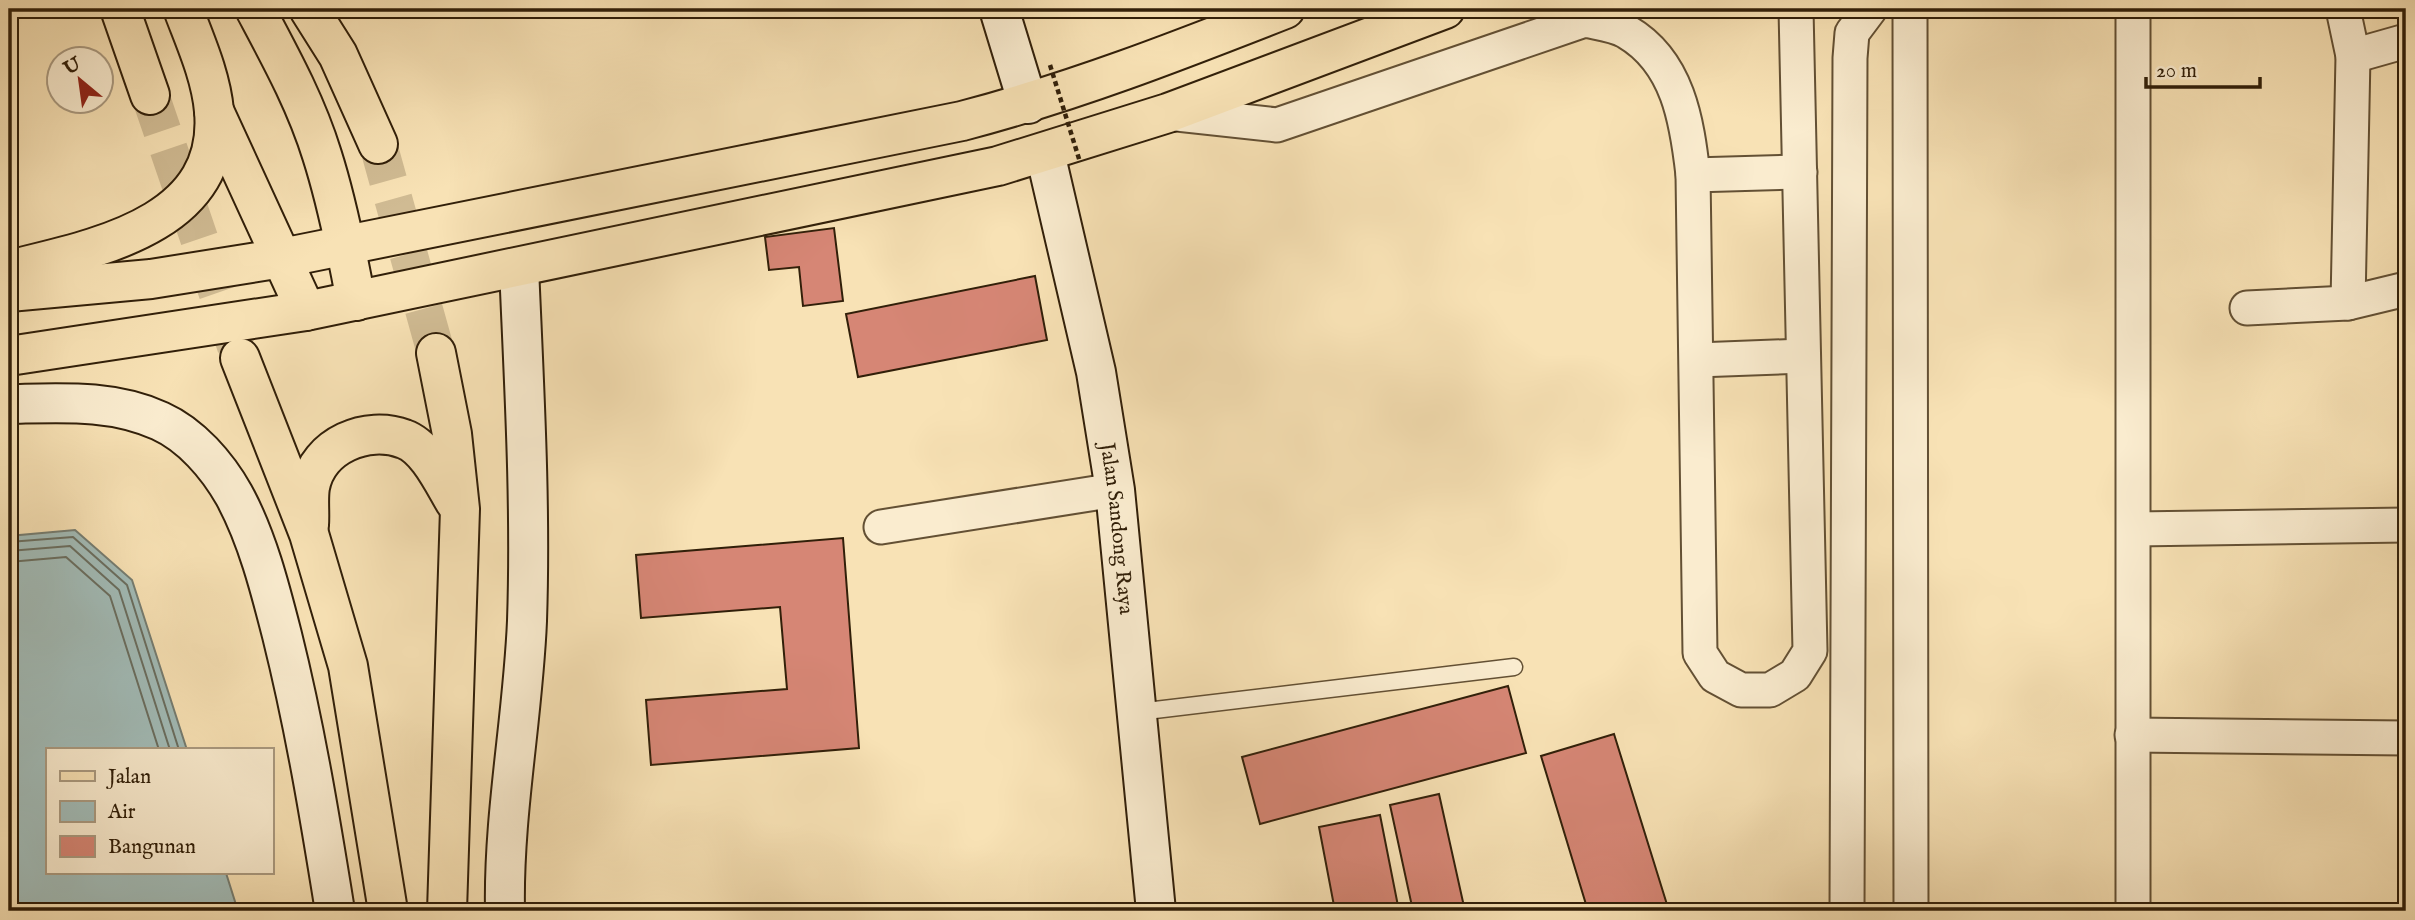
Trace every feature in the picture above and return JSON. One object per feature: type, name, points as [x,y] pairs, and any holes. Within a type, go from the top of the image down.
[{"type":"main road","points":[[120,9],[150,95]]},
{"type":"main road","points":[[183,9],[202,59],[214,111],[306,311]]},
{"type":"main road","points":[[255,9],[297,90],[322,154],[345,244],[356,301]]},
{"type":"main road","points":[[309,9],[338,55],[378,144]]},
{"type":"main road","points":[[9,292],[151,279],[282,258],[962,121],[1028,104],[1130,70],[1285,9]]},
{"type":"main road","points":[[9,356],[306,311],[1062,158],[1168,113],[1445,9]]},
{"type":"main road","points":[[9,271],[79,252],[136,232],[177,206],[205,170],[214,111]]},
{"type":"main road","points":[[436,353],[452,435],[460,509],[447,911]]},
{"type":"main road","points":[[240,358],[309,534],[348,666],[388,911]]},
{"type":"main road","points":[[309,534],[310,485],[325,454],[363,434],[405,439],[428,460],[460,509]]},
{"type":"street","points":[[999,9],[1028,104]]},
{"type":"street","points":[[1168,113],[1277,125],[1585,20],[1626,31],[1663,64],[1686,118],[1693,175],[1698,360],[1700,653],[1715,677],[1732,686],[1741,690],[1770,690],[1794,675],[1810,651],[1796,9]]},
{"type":"street","points":[[1847,911],[1850,58],[1852,33],[1870,9]]},
{"type":"street","points":[[1910,9],[1911,911]]},
{"type":"street","points":[[2133,9],[2133,911]]},
{"type":"street","points":[[2343,9],[2353,56],[2348,303]]},
{"type":"street","points":[[2353,56],[2406,41]]},
{"type":"street","name":"Jalan Sandong Raya","points":[[1062,158],[1115,490],[1156,911]]},
{"type":"street","points":[[1693,175],[1800,172]]},
{"type":"street","points":[[505,911],[504,869],[527,625],[530,524],[519,267]]},
{"type":"street","points":[[2247,308],[2348,303],[2406,289]]},
{"type":"street","points":[[1698,360],[1803,356]]},
{"type":"street","points":[[9,404],[85,402],[126,408],[162,421],[189,440],[214,463],[234,495],[251,533],[274,603],[305,730],[335,911]]},
{"type":"street","points":[[881,527],[1115,490]]},
{"type":"street","points":[[2135,530],[2406,525]]},
{"type":"street","points":[[2132,735],[2406,738]]},
{"type":"lane","points":[[1138,712],[1514,667]]},
{"type":"path","points":[[1050,65],[1062,158]]},
{"type":"water","points":[[75,530],[132,580],[186,748],[46,748],[46,874],[226,874],[238,911],[9,911],[9,536]]},
{"type":"building","points":[[834,228],[843,301],[803,306],[799,267],[769,270],[765,237]]},
{"type":"building","points":[[1035,276],[1047,340],[858,377],[846,314]]},
{"type":"building","points":[[843,538],[859,748],[651,765],[646,700],[787,689],[780,607],[641,618],[636,555]]},
{"type":"building","points":[[1508,686],[1526,753],[1260,824],[1242,757]]},
{"type":"building","points":[[1614,734],[1669,911],[1588,911],[1541,756]]},
{"type":"building","points":[[1439,794],[1465,911],[1413,911],[1390,805]]},
{"type":"building","points":[[1380,815],[1399,911],[1335,911],[1319,827]]},
{"type":"tunnel","points":[[150,95],[238,352]]},
{"type":"tunnel","points":[[378,144],[436,353]]}]
